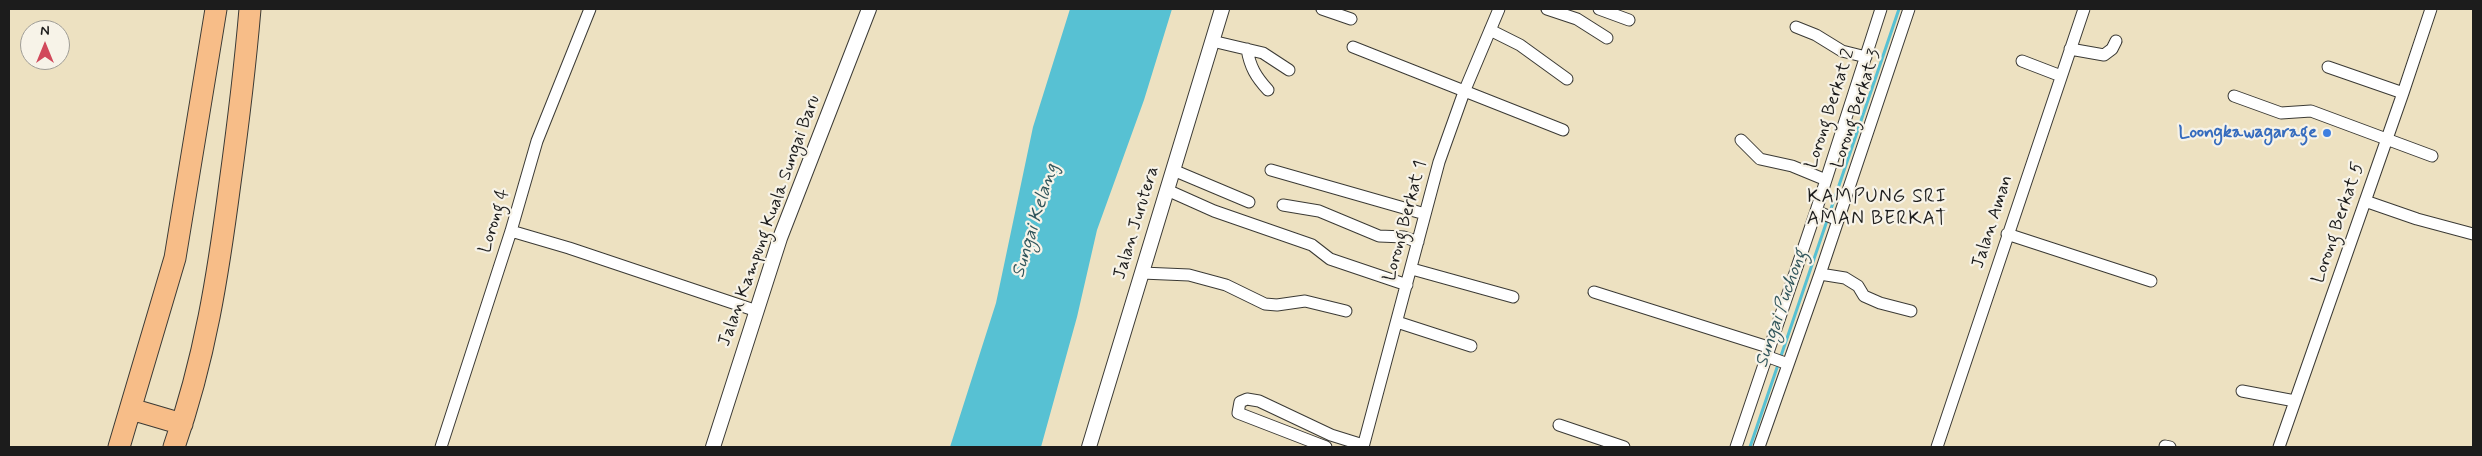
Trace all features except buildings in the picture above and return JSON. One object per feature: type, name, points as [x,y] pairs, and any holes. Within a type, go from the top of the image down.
[{"type":"highway","points":[[119,447],[174,258],[216,9]]},
{"type":"highway","points":[[174,447],[202,355],[217,283],[244,73],[250,9]]},
{"type":"highway","points":[[131,409],[182,424]]},
{"type":"street","name":"Lorong 4","points":[[441,447],[511,231],[537,141],[590,9]]},
{"type":"street","name":"Jalan Kampung Kuala Sungai Baru","points":[[713,447],[786,223],[869,9]]},
{"type":"street","name":"Jalan Jurutera","points":[[1089,447],[1222,9]]},
{"type":"street","points":[[1322,9],[1351,19]]},
{"type":"street","name":"Lorong Berkat 1","points":[[1363,446],[1412,269],[1439,162],[1464,92],[1499,9]]},
{"type":"street","points":[[1547,9],[1577,19],[1607,38]]},
{"type":"street","points":[[1600,9],[1628,20]]},
{"type":"street","name":"Lorong Berkat 2","points":[[1736,447],[1816,211],[1881,9]]},
{"type":"street","name":"Lorong Berkat 3","points":[[1759,447],[1820,274],[1909,9]]},
{"type":"street","name":"Jalan Aman","points":[[1937,447],[1960,385],[2007,234],[2084,9]]},
{"type":"street","name":"Lorong Berkat 5","points":[[2279,447],[2431,9]]},
{"type":"street","points":[[1796,27],[1816,35],[1842,51],[1866,57]]},
{"type":"street","points":[[1490,30],[1520,45],[1566,79]]},
{"type":"street","points":[[1212,41],[1270,57],[1288,70]]},
{"type":"street","points":[[2070,49],[2104,55],[2112,50],[2116,41]]},
{"type":"street","points":[[1353,48],[1445,82],[1464,92],[1563,130]]},
{"type":"street","points":[[1247,50],[1250,65],[1255,76],[1268,90]]},
{"type":"street","points":[[2022,61],[2061,76]]},
{"type":"street","points":[[2328,67],[2403,93]]},
{"type":"street","points":[[2234,96],[2281,113],[2311,111],[2386,141],[2432,156]]},
{"type":"street","points":[[1741,140],[1760,159],[1792,166],[1826,180]]},
{"type":"street","points":[[1173,170],[1249,202]]},
{"type":"street","points":[[1271,170],[1425,214]]},
{"type":"street","points":[[1167,190],[1214,211],[1312,245],[1330,259],[1407,285]]},
{"type":"street","points":[[2365,201],[2417,219],[2473,234]]},
{"type":"street","points":[[1283,205],[1319,212],[1379,236],[1404,238],[1418,242]]},
{"type":"street","points":[[1816,211],[1838,220]]},
{"type":"street","points":[[511,231],[569,248],[757,310]]},
{"type":"street","points":[[2007,234],[2151,281]]},
{"type":"street","points":[[1412,269],[1513,297]]},
{"type":"street","points":[[1142,273],[1190,275],[1226,285],[1265,304],[1277,305],[1305,301],[1346,311]]},
{"type":"street","points":[[1820,274],[1845,278],[1858,286],[1864,296],[1911,312]]},
{"type":"street","points":[[1594,292],[1767,352],[1788,364]]},
{"type":"street","points":[[1397,322],[1471,346]]},
{"type":"street","points":[[2242,391],[2295,401]]},
{"type":"street","points":[[1326,447],[1238,414],[1240,402],[1247,399],[1258,401],[1331,435],[1363,446]]},
{"type":"street","points":[[1748,409],[1769,416]]},
{"type":"street","points":[[1559,425],[1624,447]]},
{"type":"water","name":"Sungai Kelang","points":[[1070,9],[1172,9],[1144,100],[1097,230],[1077,317],[1041,447],[950,447],[996,303],[1033,127]]},
{"type":"waterway","name":"Sungai Puchong","points":[[1750,447],[1899,9]]},
{"type":"place","name":"Loongkawagarage","points":[[2327,133]]},
{"type":"district","name":"KAMPUNG SRI AMAN BERKAT","points":[[1877,209]]}]
